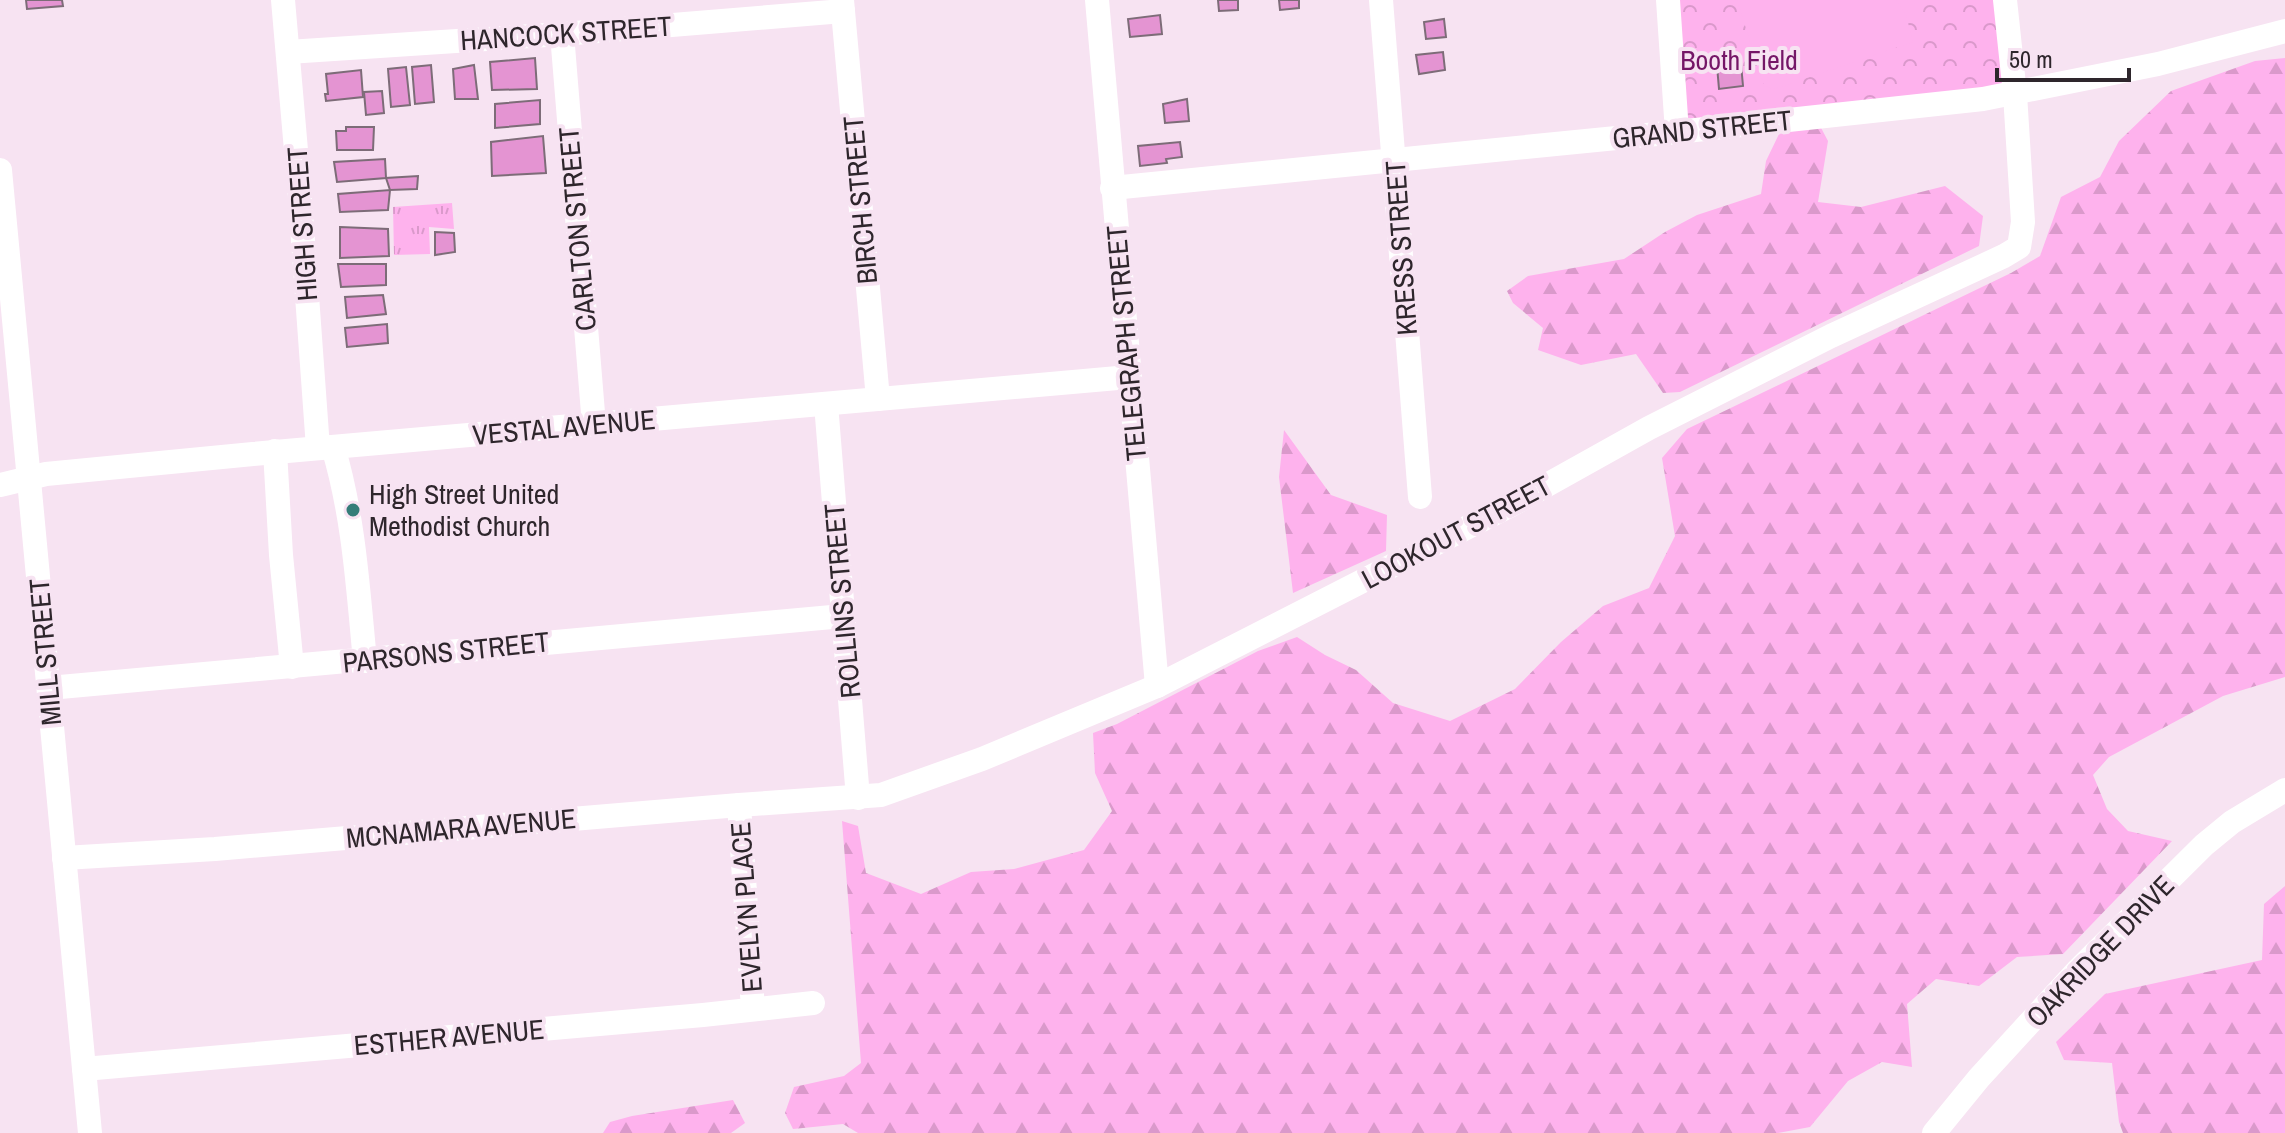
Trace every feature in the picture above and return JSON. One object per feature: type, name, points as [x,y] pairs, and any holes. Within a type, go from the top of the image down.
[{"type":"street","name":"HIGH STREET","points":[[283,0],[326,448],[343,479],[353,534],[365,661]]},
{"type":"street","name":"TELEGRAPH STREET","points":[[1097,0],[1157,686]]},
{"type":"street","name":"KRESS STREET","points":[[1381,0],[1420,497]]},
{"type":"street","points":[[1668,0],[1677,132]]},
{"type":"street","points":[[2005,0],[2015,94]]},
{"type":"street","name":"HANCOCK STREET","points":[[288,52],[562,34],[842,6]]},
{"type":"street","name":"BIRCH STREET","points":[[842,6],[878,399]]},
{"type":"street","name":"GRAND STREET","points":[[1112,188],[1677,132],[2015,94],[2158,64],[2285,31]]},
{"type":"street","name":"CARLTON STREET","points":[[562,34],[594,425]]},
{"type":"street","name":"LOOKOUT STREET","points":[[858,798],[881,795],[982,759],[1157,686],[1513,504],[1649,428],[1831,336],[2019,247],[2023,222],[2015,94]]},
{"type":"street","name":"MILL STREET","points":[[0,170],[3,239],[29,478],[90,1133]]},
{"type":"street","name":"VESTAL AVENUE","points":[[0,485],[29,478],[275,451],[1129,377]]},
{"type":"street","name":"ROLLINS STREET","points":[[826,404],[858,798]]},
{"type":"street","points":[[275,451],[292,667]]},
{"type":"street","name":"PARSONS STREET","points":[[49,688],[843,616]]},
{"type":"street","name":"OAKRIDGE DRIVE","points":[[1934,1133],[1979,1078],[2077,971],[2204,845],[2232,822],[2285,790]]},
{"type":"street","name":"MCNAMARA AVENUE","points":[[64,858],[215,849],[739,805],[858,798]]},
{"type":"street","name":"EVELYN PLACE","points":[[739,805],[753,1009]]},
{"type":"street","name":"ESTHER AVENUE","points":[[84,1069],[813,1003]]},
{"type":"green space","name":"Booth Field","points":[[1674,0],[1998,0],[2006,90],[1684,125]]},
{"type":"green space","points":[[1737,0],[1896,0],[1906,15],[1913,42],[1774,89],[1764,86]]},
{"type":"green space","points":[[2285,58],[2285,677],[2223,696],[2109,757],[2093,775],[2107,809],[2128,831],[2172,841],[2063,954],[2017,957],[1979,986],[1936,979],[1907,1004],[1912,1067],[1882,1062],[1848,1081],[1810,1127],[1778,1133],[858,1133],[843,1124],[793,1129],[785,1113],[794,1087],[844,1076],[861,1063],[842,821],[858,826],[866,873],[921,894],[971,872],[1014,869],[1084,850],[1112,811],[1095,773],[1093,733],[1117,724],[1258,651],[1297,637],[1356,670],[1393,703],[1450,721],[1515,689],[1561,642],[1603,606],[1649,588],[1675,536],[1662,458],[1687,429],[2011,273],[2040,256],[2061,197],[2100,177],[2119,141],[2171,91],[2255,61]]},
{"type":"green space","points":[[1819,124],[1828,141],[1818,202],[1861,207],[1945,186],[1983,216],[1979,246],[1680,392],[1663,393],[1636,354],[1581,365],[1538,350],[1543,328],[1513,303],[1507,291],[1528,276],[1624,259],[1697,215],[1761,194],[1766,161],[1779,134]]},
{"type":"green space","points":[[452,203],[454,229],[429,227],[430,254],[394,255],[393,207]]},
{"type":"green space","points":[[1284,430],[1331,495],[1387,515],[1386,551],[1293,593],[1279,477]]},
{"type":"green space","points":[[2285,886],[2285,1133],[2123,1133],[2112,1063],[2064,1060],[2056,1042],[2105,994],[2262,960],[2264,904]]},
{"type":"green space","points":[[733,1100],[745,1123],[731,1133],[603,1133],[610,1122],[632,1116]]},
{"type":"building","points":[[26,0],[62,0],[63,6],[27,9]]},
{"type":"building","points":[[1218,0],[1238,0],[1238,10],[1219,11]]},
{"type":"building","points":[[1279,0],[1299,0],[1299,8],[1280,10]]},
{"type":"building","points":[[1160,15],[1162,34],[1130,37],[1128,19]]},
{"type":"building","points":[[1444,19],[1446,37],[1426,39],[1424,22]]},
{"type":"building","points":[[1443,52],[1445,70],[1419,74],[1416,55]]},
{"type":"building","points":[[535,58],[537,89],[492,90],[490,62]]},
{"type":"building","points":[[1741,64],[1743,86],[1719,89],[1717,66]]},
{"type":"building","points":[[431,65],[434,102],[415,104],[412,67]]},
{"type":"building","points":[[474,65],[478,99],[455,99],[453,69]]},
{"type":"building","points":[[406,67],[410,105],[391,107],[388,69]]},
{"type":"building","points":[[361,70],[363,97],[326,101],[326,74]]},
{"type":"building","points":[[382,91],[384,113],[366,115],[364,92]]},
{"type":"building","points":[[1187,99],[1189,121],[1165,123],[1163,104]]},
{"type":"building","points":[[540,100],[540,124],[495,128],[495,104]]},
{"type":"building","points":[[346,127],[374,127],[373,150],[337,150],[336,131],[346,131]]},
{"type":"building","points":[[543,136],[546,173],[492,176],[491,142]]},
{"type":"building","points":[[1180,142],[1182,157],[1166,159],[1167,163],[1140,166],[1138,146]]},
{"type":"building","points":[[385,159],[386,178],[337,182],[334,162]]},
{"type":"building","points":[[418,176],[417,189],[390,190],[386,178]]},
{"type":"building","points":[[390,190],[388,210],[340,212],[338,194]]},
{"type":"building","points":[[340,227],[388,229],[389,256],[340,258]]},
{"type":"building","points":[[435,232],[454,233],[455,252],[435,255]]},
{"type":"building","points":[[338,264],[386,264],[386,285],[341,287]]},
{"type":"building","points":[[383,295],[386,314],[347,318],[345,297]]},
{"type":"building","points":[[387,324],[388,343],[347,347],[345,328]]},
{"type":"place","name":"High Street United Methodist Church","points":[[353,510]]}]
